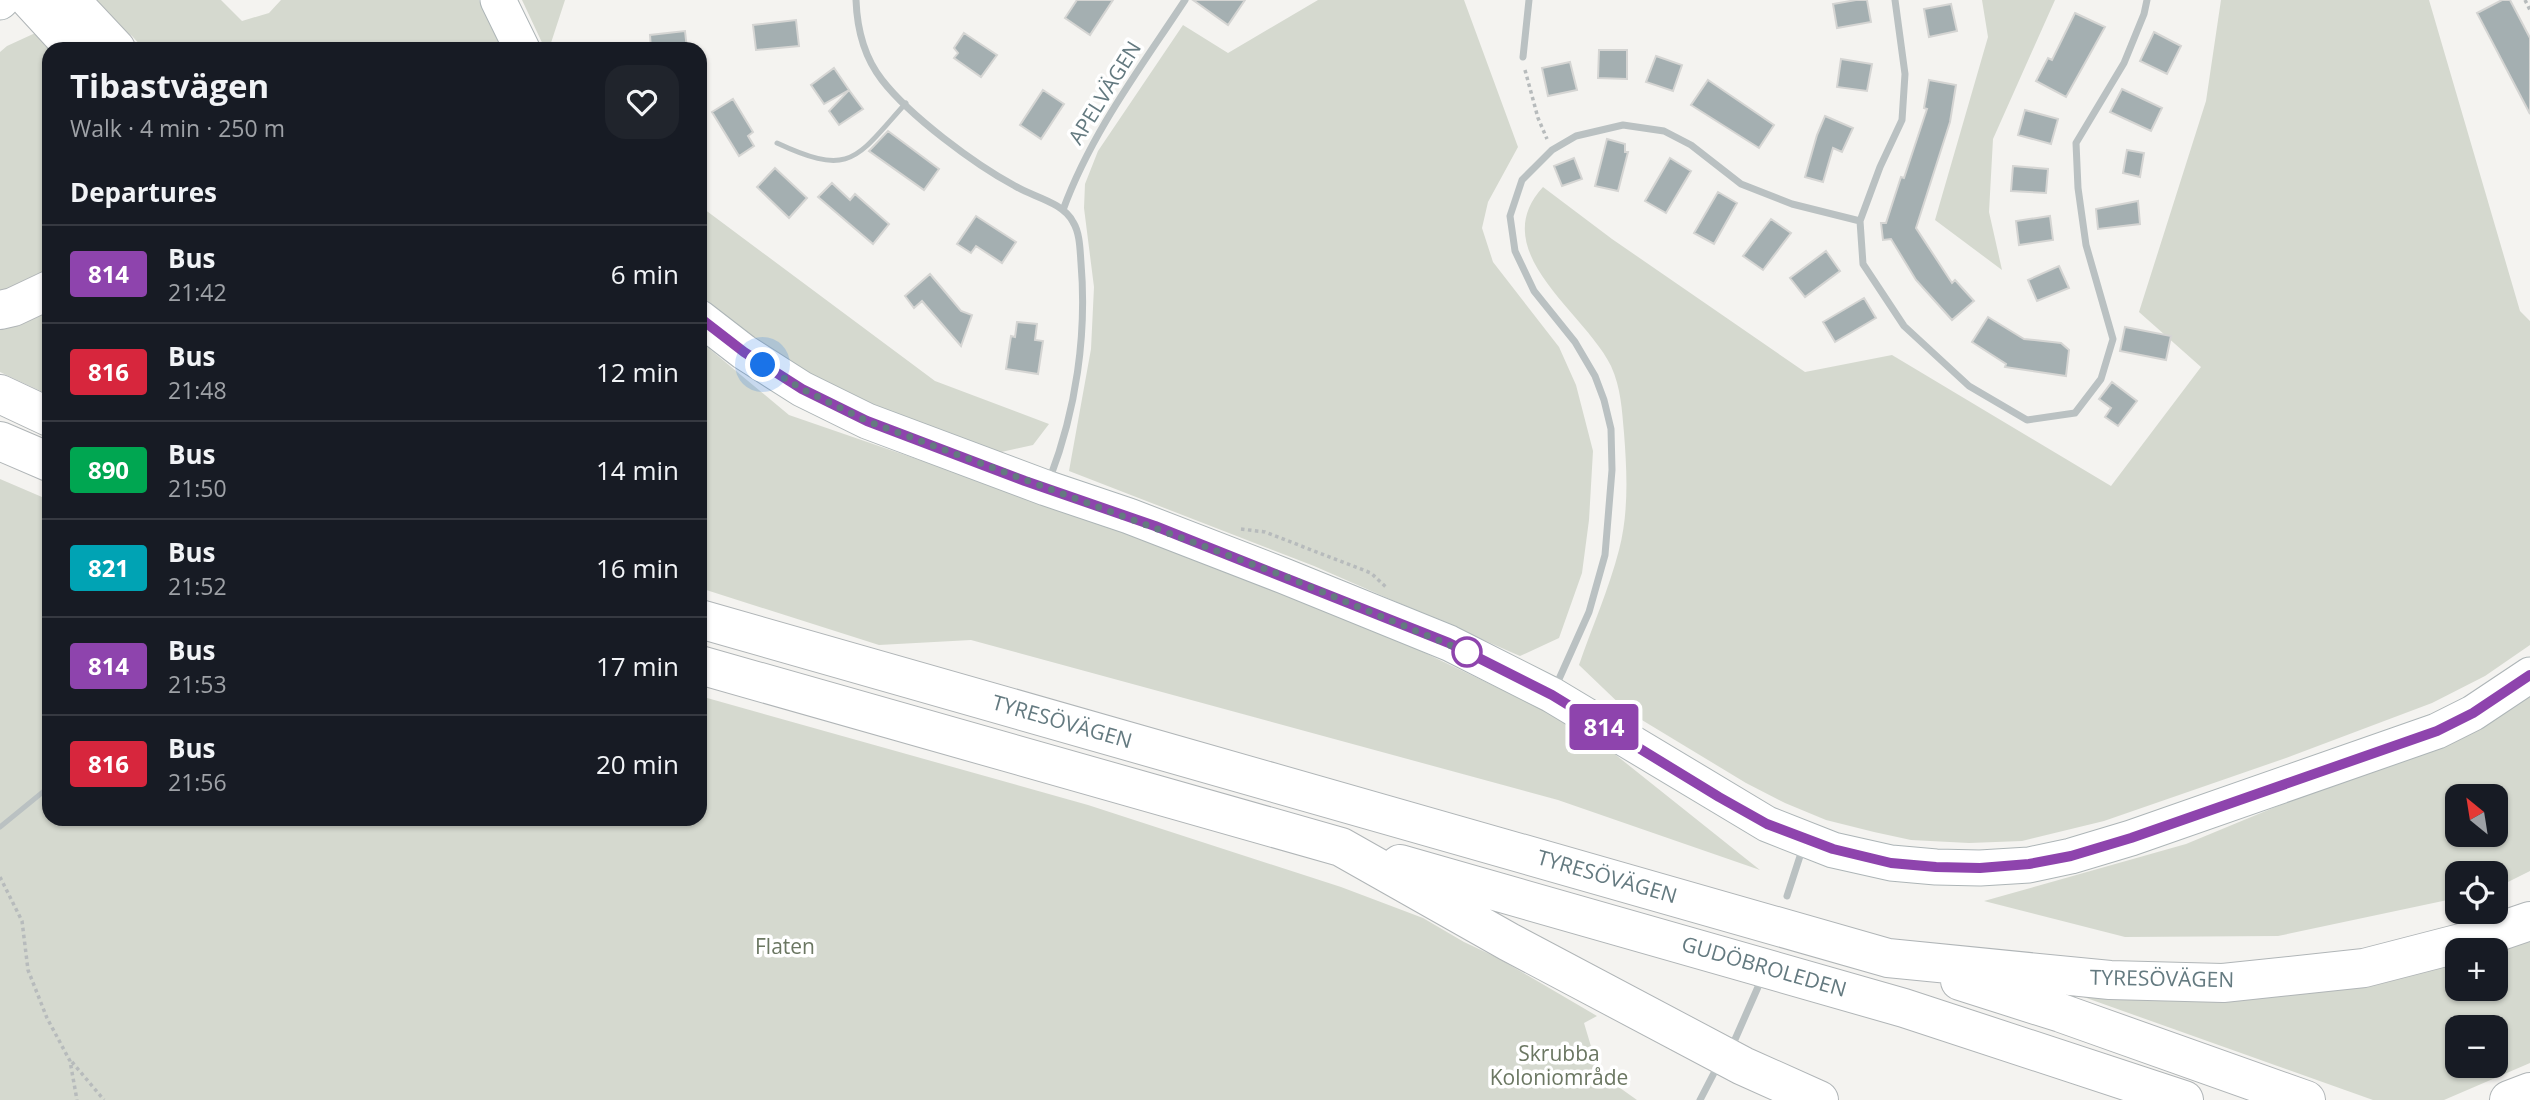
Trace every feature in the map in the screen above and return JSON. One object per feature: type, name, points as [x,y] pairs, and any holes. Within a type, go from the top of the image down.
[{"type":"highway","points":[[30,0],[69,42]]},
{"type":"highway","points":[[70,0],[109,42]]},
{"type":"highway","points":[[0,310],[42,293]]},
{"type":"highway","points":[[0,394],[42,414]]},
{"type":"highway","points":[[0,440],[42,460]]},
{"type":"highway","name":"TYRESÖVÄGEN","points":[[707,622],[1888,958],[2110,980],[2223,983],[2364,968],[2468,942],[2530,921]]},
{"type":"highway","name":"TYRESÖVÄGEN","points":[[707,667],[1341,847],[1509,942],[1743,1066],[1819,1100]]},
{"type":"highway","name":"GUDÖBROLEDEN","points":[[1341,847],[1904,1008],[2184,1100]]},
{"type":"highway","points":[[1888,958],[2061,1013],[2306,1100]]},
{"type":"highway","points":[[2509,1100],[2530,1092]]},
{"type":"street","points":[[498,0],[519,42]]},
{"type":"street","points":[[856,0],[858,29],[882,79],[926,123],[1014,186],[1063,209],[1073,222],[1080,245],[1084,302],[1078,377],[1046,488]]},
{"type":"street","name":"APELVÄGEN","points":[[1063,209],[1072,185],[1113,109],[1185,0]]},
{"type":"street","points":[[1523,57],[1529,0]]},
{"type":"street","points":[[1895,0],[1905,74],[1902,120],[1880,167],[1860,221],[1863,264],[1904,326],[1969,386],[2027,420],[2076,412],[2101,379],[2113,339],[2086,245],[2078,188],[2076,143],[2124,63],[2147,0]]},
{"type":"street","points":[[1552,695],[1589,612],[1605,555],[1612,470],[1611,429],[1595,376],[1575,342],[1534,291],[1514,251],[1510,216],[1522,180],[1552,150],[1576,136],[1623,125],[1664,131],[1691,145],[1741,184],[1792,204],[1860,221]]},
{"type":"street","points":[[707,323],[744,352],[802,389],[867,421],[1129,516],[1449,643],[1552,695],[1767,824],[1833,849],[1891,863],[1980,868],[2017,866],[2071,856],[2158,829],[2437,731],[2473,713],[2530,675]]},
{"type":"street","points":[[1787,896],[1805,840]]},
{"type":"street","points":[[1733,1044],[1758,987]]},
{"type":"street","points":[[1700,1100],[1714,1073]]},
{"type":"lane","points":[[777,143],[805,156],[830,161],[847,160],[862,151],[906,103]]},
{"type":"lane","points":[[0,827],[42,793]]},
{"type":"path","points":[[2525,0],[2530,10]]},
{"type":"path","points":[[1523,57],[1534,105],[1552,150]]},
{"type":"path","points":[[1237,530],[1265,531],[1359,568],[1371,573],[1389,590]]},
{"type":"path","points":[[0,877],[22,921],[28,970],[47,1018],[70,1061],[104,1100]]},
{"type":"path","points":[[70,1061],[77,1100]]},
{"type":"green space","points":[[81,0],[221,0],[242,21],[269,13],[281,0],[479,0],[499,42],[138,42]]},
{"type":"green space","points":[[522,0],[565,0],[551,42],[542,42]]},
{"type":"green space","points":[[1318,0],[1464,0],[1518,147],[1488,202],[1482,228],[1493,262],[1559,347],[1576,385],[1593,451],[1589,520],[1582,573],[1559,638],[1520,656],[1314,566],[1069,471],[1091,349],[1094,287],[1084,208],[1085,184],[1098,151],[1183,25],[1228,53]]},
{"type":"green space","points":[[1982,0],[2055,0],[1993,139],[1989,212],[2002,270],[1935,220],[1988,37]]},
{"type":"green space","points":[[2221,0],[2429,0],[2520,311],[2530,321],[2530,645],[2485,676],[2432,703],[2286,758],[2104,821],[2022,841],[1969,843],[1911,840],[1826,820],[1746,783],[1627,711],[1579,665],[1610,579],[1622,536],[1626,477],[1620,399],[1611,366],[1598,345],[1545,280],[1532,258],[1525,234],[1528,211],[1543,187],[1612,239],[1805,372],[1892,355],[2111,486],[2201,367],[2139,312],[2206,101]]},
{"type":"green space","points":[[44,29],[47,42],[42,42],[42,276],[0,294],[0,52]]},
{"type":"green space","points":[[707,211],[935,381],[1049,424],[1033,445],[997,453],[889,416],[767,350],[707,301]]},
{"type":"green space","points":[[42,312],[42,392],[0,372],[0,327]]},
{"type":"green space","points":[[707,347],[789,415],[1067,511],[1331,608],[1582,728],[1760,870],[1558,800],[971,640],[879,645],[707,590]]},
{"type":"green space","name":"Flaten","points":[[0,479],[42,497],[42,826],[707,826],[707,698],[1088,805],[1341,887],[1423,918],[1597,1016],[1584,1023],[1599,1073],[1637,1100],[0,1100]]},
{"type":"green space","points":[[2530,692],[2530,871],[2508,882],[2508,861],[2445,861],[2445,901],[2278,936],[2125,937],[1984,901],[2186,844],[2497,715]]},
{"type":"green space","points":[[2530,939],[2530,1063],[2508,1072],[2508,1015],[2445,1015],[2445,1078],[2495,1078],[2444,1100],[2373,1100],[2064,990],[2232,996],[2313,993],[2419,973],[2445,965],[2445,1001],[2508,1001],[2508,946]]},
{"type":"building","points":[[1077,0],[1113,0],[1090,35],[1065,18]]},
{"type":"building","points":[[1193,0],[1245,0],[1228,25]]},
{"type":"building","points":[[1867,0],[1871,22],[1837,28],[1833,4]]},
{"type":"building","points":[[2502,0],[2510,0],[2530,38],[2530,114],[2477,13]]},
{"type":"building","points":[[1951,4],[1957,31],[1929,37],[1924,9]]},
{"type":"building","points":[[2075,13],[2105,27],[2066,97],[2036,81],[2048,58],[2052,60]]},
{"type":"building","points":[[796,20],[799,46],[756,50],[753,25]]},
{"type":"building","points":[[685,31],[686,42],[650,42],[650,35]]},
{"type":"building","points":[[2154,32],[2181,46],[2167,74],[2140,61]]},
{"type":"building","points":[[964,33],[997,55],[981,77],[954,58],[958,53],[954,48]]},
{"type":"building","points":[[1599,50],[1627,50],[1627,79],[1598,78]]},
{"type":"building","points":[[1656,56],[1682,65],[1673,91],[1646,82]]},
{"type":"building","points":[[1841,59],[1872,64],[1867,91],[1837,87]]},
{"type":"building","points":[[1570,62],[1577,90],[1548,96],[1542,68]]},
{"type":"building","points":[[834,68],[849,90],[824,104],[811,85]]},
{"type":"building","points":[[1708,80],[1774,125],[1759,148],[1691,105]]},
{"type":"building","points":[[1929,80],[1956,85],[1950,122],[1916,228],[1952,283],[1955,280],[1974,301],[1952,320],[1916,280],[1891,239],[1883,240],[1881,223],[1886,223],[1901,177],[1904,178],[1927,109],[1924,108]]},
{"type":"building","points":[[2122,89],[2162,108],[2151,131],[2110,112]]},
{"type":"building","points":[[849,90],[863,109],[839,125],[829,111]]},
{"type":"building","points":[[1043,90],[1064,104],[1041,139],[1020,125]]},
{"type":"building","points":[[733,99],[753,132],[748,136],[754,146],[739,156],[712,112]]},
{"type":"building","points":[[2025,110],[2058,119],[2051,144],[2018,135]]},
{"type":"building","points":[[1825,116],[1853,128],[1842,152],[1833,148],[1823,182],[1805,177]]},
{"type":"building","points":[[888,131],[939,169],[924,190],[869,151]]},
{"type":"building","points":[[1607,139],[1625,144],[1625,152],[1628,152],[1618,191],[1595,186]]},
{"type":"building","points":[[2127,150],[2144,153],[2140,177],[2123,173]]},
{"type":"building","points":[[1574,158],[1582,179],[1562,186],[1554,166]]},
{"type":"building","points":[[1670,158],[1691,171],[1666,213],[1645,201]]},
{"type":"building","points":[[2013,166],[2048,169],[2046,193],[2011,191]]},
{"type":"building","points":[[775,168],[807,198],[789,218],[757,187]]},
{"type":"building","points":[[832,183],[850,200],[855,194],[889,224],[873,244],[818,197]]},
{"type":"building","points":[[1718,192],[1737,203],[1714,244],[1694,233]]},
{"type":"building","points":[[2138,201],[2140,224],[2098,229],[2096,209]]},
{"type":"building","points":[[976,216],[1016,242],[1002,263],[976,246],[971,253],[957,244]]},
{"type":"building","points":[[2050,216],[2053,240],[2019,245],[2016,221]]},
{"type":"building","points":[[1771,219],[1791,233],[1763,270],[1743,256]]},
{"type":"building","points":[[1826,251],[1840,271],[1805,297],[1790,278]]},
{"type":"building","points":[[2059,266],[2069,288],[2037,301],[2028,280]]},
{"type":"building","points":[[930,274],[961,311],[972,315],[961,346],[922,301],[914,308],[905,296]]},
{"type":"building","points":[[1864,298],[1876,318],[1835,342],[1823,322]]},
{"type":"building","points":[[1988,317],[2024,339],[2061,343],[2069,350],[2066,376],[2005,367],[2006,364],[1972,342]]},
{"type":"building","points":[[1017,322],[1037,324],[1035,340],[1043,341],[1038,374],[1006,369],[1011,336],[1015,337]]},
{"type":"building","points":[[2125,327],[2171,336],[2166,360],[2120,351]]},
{"type":"building","points":[[2112,382],[2137,401],[2118,426],[2105,417],[2111,408],[2099,399]]},
{"type":"bus line","name":"814","points":[[707,323],[744,352],[802,389],[867,421],[1025,481],[1129,516],[1449,643],[1552,695],[1767,824],[1833,849],[1891,863],[1980,868],[2029,864],[2071,856],[2397,747],[2473,713],[2530,675]]},
{"type":"route","points":[[763,365],[802,389],[867,421],[1129,516],[1284,576],[1467,652]]},
{"type":"park label","name":"Skrubba Koloniområde","points":[[1559,1066]]}]
